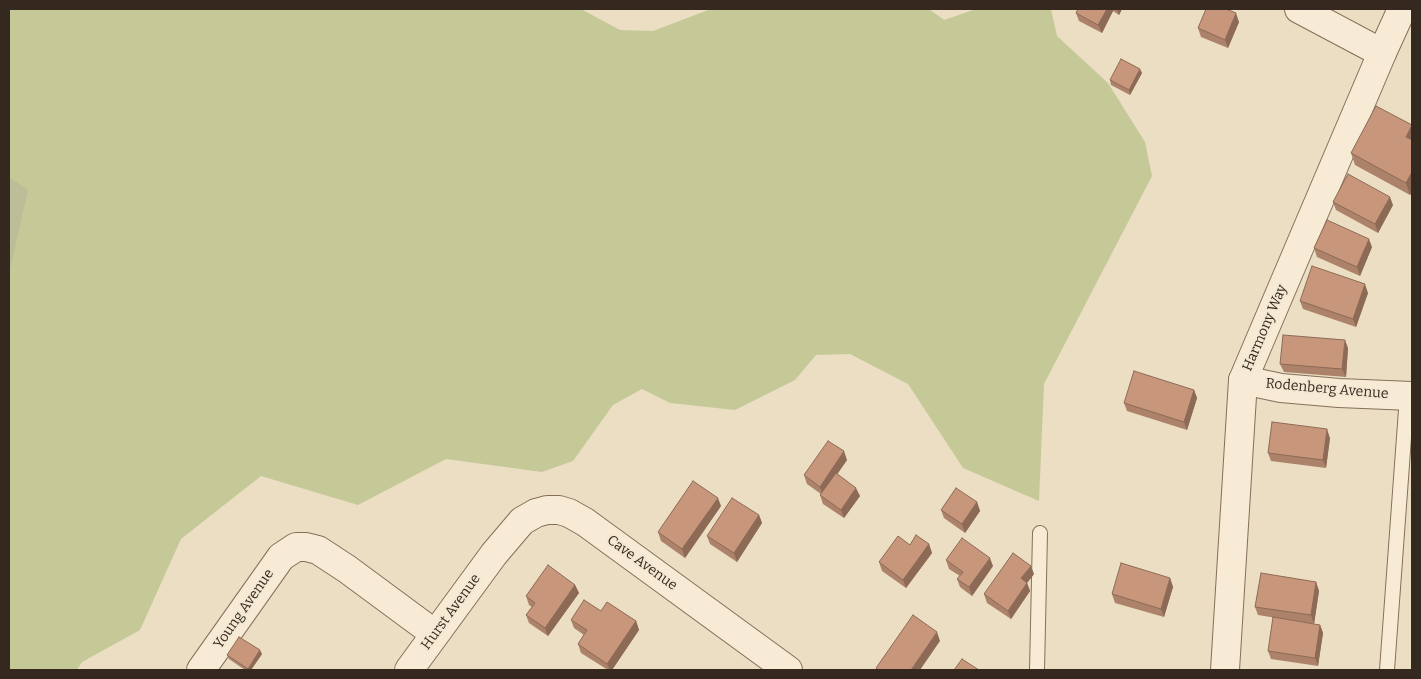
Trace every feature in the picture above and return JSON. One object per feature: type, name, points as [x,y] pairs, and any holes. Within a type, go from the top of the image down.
[{"type":"street","points":[[1299,9],[1382,53]]},
{"type":"street","name":"Harmony Way","points":[[1224,670],[1243,380],[1402,9]]},
{"type":"street","name":"Rodenberg Avenue","points":[[1243,380],[1281,388],[1410,396]]},
{"type":"street","name":"Cave Avenue","points":[[494,554],[522,521],[536,513],[547,510],[559,510],[570,513],[788,670]]},
{"type":"street","name":"Young Avenue","points":[[201,670],[281,557],[296,547],[318,550],[435,634]]},
{"type":"street","name":"Hurst Avenue","points":[[408,670],[494,554]]},
{"type":"lane","points":[[1387,670],[1410,396]]},
{"type":"lane","points":[[1037,670],[1040,533]]},
{"type":"green space","points":[[9,9],[581,9],[620,30],[653,31],[711,9],[929,9],[944,20],[976,9],[1051,9],[1057,36],[1108,83],[1145,142],[1152,176],[1044,384],[1039,501],[963,468],[908,384],[850,354],[816,355],[795,380],[735,410],[670,403],[642,389],[613,405],[573,461],[542,472],[446,459],[358,505],[261,476],[181,539],[140,630],[82,662],[77,670],[9,670]]},
{"type":"green space","points":[[9,177],[28,190],[9,274]]},
{"type":"building","points":[[1078,9],[1107,9],[1098,25],[1076,13]]},
{"type":"building","points":[[1206,9],[1226,9],[1236,13],[1225,40],[1198,28]]},
{"type":"building","points":[[1121,59],[1140,69],[1129,90],[1110,80]]},
{"type":"building","points":[[1376,106],[1412,125],[1406,137],[1412,140],[1412,172],[1406,183],[1351,153]]},
{"type":"building","points":[[1348,174],[1390,197],[1375,224],[1333,202]]},
{"type":"building","points":[[1327,220],[1369,239],[1357,267],[1314,248]]},
{"type":"building","points":[[1312,266],[1365,284],[1353,319],[1300,301]]},
{"type":"building","points":[[1283,335],[1345,340],[1342,369],[1280,364]]},
{"type":"building","points":[[1134,371],[1194,390],[1184,422],[1124,403]]},
{"type":"building","points":[[1272,422],[1327,429],[1323,460],[1268,453]]},
{"type":"building","points":[[828,441],[844,451],[820,487],[804,475]]},
{"type":"building","points":[[836,473],[856,488],[841,510],[820,495]]},
{"type":"building","points":[[693,481],[718,498],[682,549],[658,532]]},
{"type":"building","points":[[956,488],[977,502],[962,524],[941,510]]},
{"type":"building","points":[[732,498],[759,515],[734,553],[707,536]]},
{"type":"building","points":[[916,535],[929,544],[903,580],[879,562],[898,536],[910,545]]},
{"type":"building","points":[[962,538],[990,558],[969,587],[957,579],[963,572],[946,560]]},
{"type":"building","points":[[1013,553],[1031,566],[1021,578],[1027,583],[1008,611],[984,594]]},
{"type":"building","points":[[1121,563],[1170,578],[1161,609],[1112,594]]},
{"type":"building","points":[[548,565],[575,585],[545,628],[526,615],[535,603],[526,596]]},
{"type":"building","points":[[1261,573],[1316,582],[1311,615],[1255,607]]},
{"type":"building","points":[[584,600],[601,611],[607,602],[636,621],[607,664],[578,644],[587,630],[571,620]]},
{"type":"building","points":[[913,615],[937,632],[911,670],[879,670],[876,668]]},
{"type":"building","points":[[1273,617],[1320,625],[1315,658],[1268,651]]},
{"type":"building","points":[[239,637],[260,650],[248,669],[227,655]]},
{"type":"building","points":[[962,659],[979,670],[954,670]]}]
